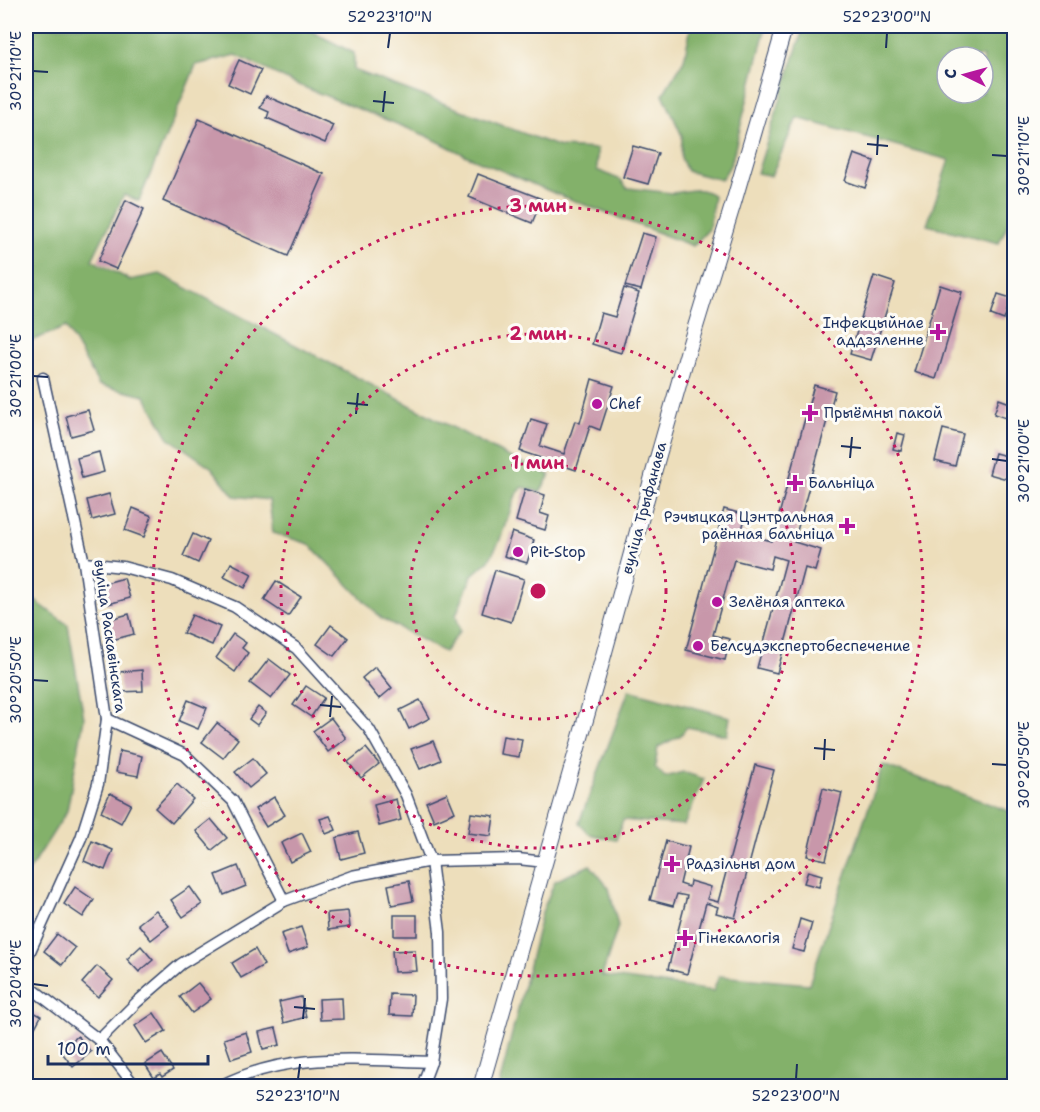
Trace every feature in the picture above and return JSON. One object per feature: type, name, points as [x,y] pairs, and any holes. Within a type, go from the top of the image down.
[{"type":"street","name":"вуліца Трыфанава","points":[[481,1086],[668,421],[785,26]]},
{"type":"street","name":"вуліца Раскавінскага","points":[[26,960],[81,838],[98,784],[107,719],[84,563],[43,378]]},
{"type":"street","points":[[84,563],[123,567],[172,580],[235,607],[296,648],[369,729],[406,795],[431,861],[440,932],[441,999],[431,1062],[422,1086]]},
{"type":"street","points":[[107,719],[185,755],[233,801],[284,901]]},
{"type":"street","points":[[99,1040],[137,1002],[181,964],[284,901],[352,876],[431,861],[518,859],[545,862]]},
{"type":"street","points":[[26,984],[99,1040],[135,1086]]},
{"type":"street","points":[[220,1086],[240,1076],[284,1064],[323,1059],[431,1062]]},
{"type":"green space","points":[[26,26],[301,26],[354,53],[354,70],[560,147],[597,149],[597,170],[621,180],[627,188],[671,193],[703,190],[714,196],[709,229],[693,246],[554,193],[427,136],[296,84],[236,55],[196,65],[139,201],[124,195],[92,260],[130,280],[160,274],[507,456],[550,475],[540,492],[523,487],[516,495],[499,542],[489,560],[472,575],[456,615],[460,631],[444,652],[381,618],[309,544],[273,533],[269,500],[234,496],[212,468],[169,438],[145,396],[99,385],[66,327],[26,343]]},
{"type":"green space","points":[[691,26],[766,26],[731,164],[721,180],[687,171],[681,158],[682,136],[663,94],[684,60]]},
{"type":"green space","points":[[804,26],[1014,26],[1014,219],[1010,219],[999,243],[927,225],[949,160],[797,118],[771,176],[757,173]]},
{"type":"green space","points":[[26,594],[68,625],[84,718],[67,811],[26,876]]},
{"type":"green space","points":[[629,690],[730,717],[727,735],[687,727],[680,736],[658,747],[655,767],[665,777],[683,772],[704,779],[684,825],[623,820],[616,840],[589,834],[579,823]]},
{"type":"green space","points":[[883,765],[1014,813],[1014,1086],[499,1086],[542,912],[555,881],[590,865],[609,888],[618,926],[602,976],[713,991],[719,976],[809,984]]},
{"type":"building","points":[[239,60],[261,70],[250,94],[228,84]]},
{"type":"building","points":[[266,96],[333,125],[325,143],[267,118],[269,112],[260,108]]},
{"type":"building","points":[[199,119],[324,174],[288,256],[163,201]]},
{"type":"building","points":[[633,146],[658,153],[648,184],[623,177]]},
{"type":"building","points":[[854,154],[874,161],[865,188],[845,181]]},
{"type":"building","points":[[478,174],[542,199],[532,223],[469,197]]},
{"type":"building","points":[[126,200],[144,209],[116,269],[98,261]]},
{"type":"building","points":[[642,233],[656,237],[641,290],[625,286]]},
{"type":"building","points":[[874,276],[895,283],[871,360],[850,354]]},
{"type":"building","name":"Інфекцыйнае аддзяленне","points":[[940,285],[962,292],[936,379],[914,372]]},
{"type":"building","points":[[624,288],[639,293],[621,353],[592,344],[601,313],[615,317]]},
{"type":"building","points":[[998,294],[1011,298],[1004,320],[991,315]]},
{"type":"building","points":[[592,379],[614,386],[600,430],[590,426],[576,470],[520,451],[531,419],[547,424],[540,446],[564,454],[575,421],[580,423]]},
{"type":"building","points":[[814,385],[835,391],[794,542],[821,550],[815,571],[805,568],[777,673],[757,668],[786,560],[773,556],[770,569],[734,560],[713,635],[730,639],[725,660],[686,650],[724,509],[746,515],[741,533],[772,541]]},
{"type":"building","points":[[999,399],[1010,403],[1006,418],[994,414]]},
{"type":"building","points":[[88,410],[94,430],[71,436],[66,416]]},
{"type":"building","points":[[943,429],[963,434],[955,466],[935,461]]},
{"type":"building","points":[[897,433],[905,435],[901,451],[893,449]]},
{"type":"building","points":[[99,452],[104,472],[82,478],[77,458]]},
{"type":"building","points":[[995,453],[1014,458],[1014,481],[989,474]]},
{"type":"building","points":[[525,489],[545,495],[540,513],[549,516],[545,530],[516,521]]},
{"type":"building","points":[[109,494],[115,514],[92,520],[87,500]]},
{"type":"building","points":[[133,508],[152,516],[144,537],[125,530]]},
{"type":"building","name":"Pit-Stop","points":[[512,532],[534,540],[527,563],[504,556]]},
{"type":"building","points":[[193,534],[208,541],[198,563],[183,556]]},
{"type":"building","points":[[231,563],[252,574],[245,588],[224,577]]},
{"type":"building","points":[[495,570],[524,579],[511,622],[482,613]]},
{"type":"building","points":[[124,578],[130,598],[108,604],[102,584]]},
{"type":"building","points":[[276,581],[301,597],[288,616],[264,600]]},
{"type":"building","points":[[129,614],[134,634],[112,640],[107,620]]},
{"type":"building","points":[[192,615],[220,627],[212,645],[183,633]]},
{"type":"building","points":[[331,625],[348,638],[334,656],[317,644]]},
{"type":"building","points":[[233,634],[246,643],[242,648],[248,653],[235,672],[216,658]]},
{"type":"building","points":[[269,659],[290,675],[271,699],[250,683]]},
{"type":"building","points":[[375,667],[392,688],[379,699],[362,678]]},
{"type":"building","points":[[142,670],[143,691],[120,692],[119,672]]},
{"type":"building","points":[[306,686],[324,698],[311,717],[293,705]]},
{"type":"building","points":[[188,700],[207,708],[198,729],[179,721]]},
{"type":"building","points":[[420,700],[430,718],[409,729],[400,710]]},
{"type":"building","points":[[258,707],[266,713],[257,725],[249,719]]},
{"type":"building","points":[[331,718],[346,738],[328,752],[313,731]]},
{"type":"building","points":[[217,723],[238,739],[223,758],[202,742]]},
{"type":"building","points":[[503,736],[522,739],[519,757],[500,754]]},
{"type":"building","points":[[433,741],[441,760],[420,769],[411,749]]},
{"type":"building","points":[[366,748],[379,764],[361,778],[348,762]]},
{"type":"building","points":[[120,751],[142,756],[138,776],[116,772]]},
{"type":"building","points":[[253,758],[266,774],[249,788],[235,772]]},
{"type":"building","name":"Радзільны дом","points":[[755,765],[774,770],[735,918],[716,913],[718,907],[706,903],[687,974],[668,969],[687,896],[677,894],[673,906],[650,900],[666,841],[689,847],[680,884],[689,887],[690,881],[711,887],[707,899],[718,902]]},
{"type":"building","points":[[177,784],[193,799],[172,823],[155,808]]},
{"type":"building","points":[[823,788],[842,793],[826,860],[807,856]]},
{"type":"building","points":[[110,793],[131,804],[121,823],[101,812]]},
{"type":"building","points":[[447,793],[455,812],[434,821],[426,802]]},
{"type":"building","points":[[274,797],[285,815],[266,827],[255,809]]},
{"type":"building","points":[[396,799],[401,820],[379,826],[374,805]]},
{"type":"building","points":[[471,813],[494,816],[491,836],[468,833]]},
{"type":"building","points":[[330,816],[336,830],[326,834],[320,819]]},
{"type":"building","points":[[211,819],[227,838],[212,850],[196,831]]},
{"type":"building","points":[[358,832],[364,853],[341,859],[336,838]]},
{"type":"building","points":[[302,833],[311,852],[290,862],[281,843]]},
{"type":"building","points":[[92,841],[113,850],[105,870],[84,861]]},
{"type":"building","points":[[238,866],[246,886],[224,895],[216,875]]},
{"type":"building","points":[[808,871],[822,875],[819,887],[804,883]]},
{"type":"building","points":[[409,881],[413,901],[392,905],[388,885]]},
{"type":"building","points":[[75,887],[94,900],[83,917],[64,904]]},
{"type":"building","points":[[190,887],[202,904],[183,917],[171,900]]},
{"type":"building","points":[[156,910],[169,926],[151,940],[138,924]]},
{"type":"building","points":[[348,911],[350,927],[328,930],[327,913]]},
{"type":"building","points":[[394,915],[417,915],[417,936],[394,936]]},
{"type":"building","points":[[800,919],[812,923],[804,952],[792,949]]},
{"type":"building","points":[[301,927],[308,947],[288,954],[281,934]]},
{"type":"building","points":[[57,934],[75,948],[62,965],[44,951]]},
{"type":"building","points":[[141,946],[153,960],[139,972],[127,959]]},
{"type":"building","points":[[255,949],[264,965],[241,978],[232,963]]},
{"type":"building","points":[[415,950],[417,971],[394,972],[392,951]]},
{"type":"building","points":[[97,966],[113,980],[98,997],[82,983]]},
{"type":"building","points":[[198,983],[211,999],[192,1013],[180,997]]},
{"type":"building","points":[[390,994],[413,995],[412,1016],[389,1015]]},
{"type":"building","points":[[301,997],[306,1017],[284,1023],[279,1002]]},
{"type":"building","points":[[342,998],[343,1019],[320,1020],[319,999]]},
{"type":"building","points":[[26,1008],[41,1016],[32,1033],[26,1030]]},
{"type":"building","points":[[154,1013],[166,1031],[146,1043],[135,1026]]},
{"type":"building","points":[[276,1028],[280,1045],[263,1049],[259,1032]]},
{"type":"building","points":[[246,1032],[252,1052],[231,1059],[224,1039]]},
{"type":"building","points":[[78,1036],[91,1052],[73,1067],[60,1050]]},
{"type":"building","points":[[162,1053],[173,1070],[162,1077],[160,1074],[154,1078],[145,1064]]},
{"type":"place","name":"Інфекцыйнае аддзяленне","points":[[938,332]]},
{"type":"place","name":"Chef","points":[[597,404]]},
{"type":"place","name":"Прыёмны пакой","points":[[810,413]]},
{"type":"place","name":"Бальніца","points":[[795,483]]},
{"type":"place","name":"Рэчыцкая Цэнтральная раённая бальніца","points":[[847,526]]},
{"type":"place","name":"Pit-Stop","points":[[518,552]]},
{"type":"place","name":"Зелёная аптека","points":[[717,602]]},
{"type":"place","name":"Белсудэкспертобеспечение","points":[[698,646]]},
{"type":"place","name":"Радзільны дом","points":[[672,864]]},
{"type":"place","name":"Гінекалогія","points":[[685,938]]}]
